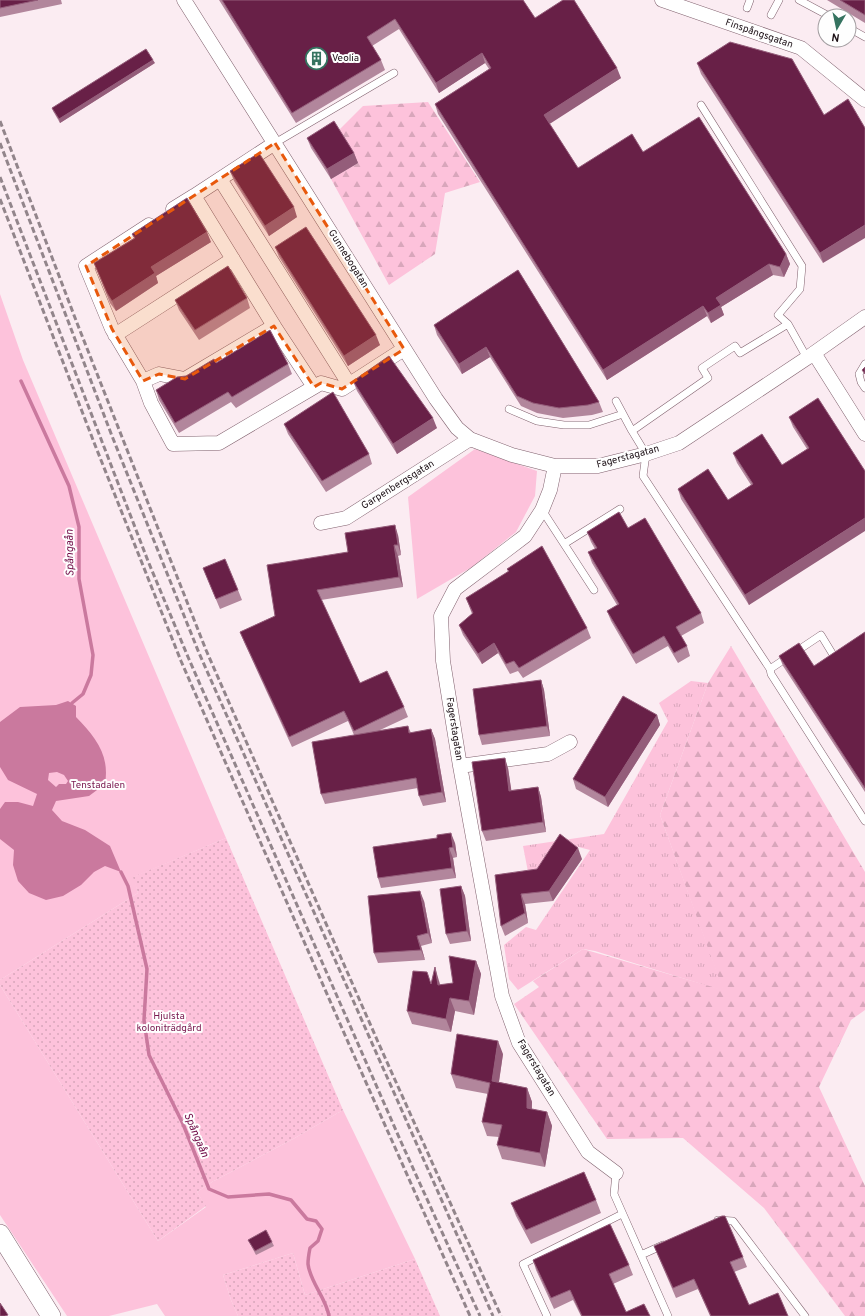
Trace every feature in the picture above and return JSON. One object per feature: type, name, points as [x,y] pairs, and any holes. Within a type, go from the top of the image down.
[{"type":"street","name":"Gunnebogatan","points":[[184,0],[404,349],[457,428],[470,439],[512,455],[555,466]]},
{"type":"street","name":"Finspångsgatan","points":[[662,0],[801,48],[865,100]]},
{"type":"street","points":[[275,143],[86,266],[115,335],[142,381],[173,444],[220,443],[321,383],[342,389],[404,349]]},
{"type":"street","points":[[220,179],[349,384]]},
{"type":"street","points":[[194,196],[274,326],[314,387]]},
{"type":"street","points":[[115,335],[233,259]]},
{"type":"street","name":"Fagerstagatan","points":[[616,1173],[588,1152],[519,1043],[502,996],[460,766],[444,661],[441,616],[455,589],[525,536],[542,510],[550,490],[555,466],[598,466],[646,454],[679,443],[865,317]]},
{"type":"street","points":[[142,381],[159,374],[185,379],[274,326]]},
{"type":"street","points":[[811,355],[865,434]]},
{"type":"street","name":"Garpenbergsgatan","points":[[321,523],[346,518],[470,439]]},
{"type":"street","name":"Fagerstagatan","points":[[460,766],[548,754],[570,742]]},
{"type":"street","points":[[0,1234],[51,1316]]},
{"type":"lane","points":[[747,8],[750,0]]},
{"type":"lane","points":[[771,15],[779,0]]},
{"type":"lane","points":[[799,0],[817,10]]},
{"type":"lane","points":[[275,143],[394,73]]},
{"type":"lane","points":[[701,105],[802,266],[800,289],[778,315],[788,324],[811,355]]},
{"type":"lane","points":[[632,431],[708,378],[702,368],[735,346],[740,354],[788,324]]},
{"type":"lane","points":[[865,364],[859,374],[861,382],[865,388]]},
{"type":"lane","points":[[616,401],[646,454],[644,476],[770,669],[771,674],[865,820]]},
{"type":"lane","points":[[509,409],[537,421],[564,426],[589,425],[623,414]]},
{"type":"lane","points":[[564,544],[620,509]]},
{"type":"lane","points":[[542,510],[594,590]]},
{"type":"lane","points":[[770,669],[821,635],[835,658],[847,650]]},
{"type":"lane","name":"Fagerstagatan","points":[[616,1173],[614,1194],[668,1316]]},
{"type":"lane","points":[[547,1316],[523,1264],[622,1214]]},
{"type":"lane","points":[[710,1223],[717,1220],[734,1221],[805,1316]]},
{"type":"lane","points":[[641,1255],[668,1242]]},
{"type":"highlighted area","points":[[275,143],[404,349],[342,389],[321,383],[314,387],[274,326],[185,379],[159,374],[143,381],[112,329],[86,266]]},
{"type":"green space","points":[[428,102],[480,182],[445,193],[435,254],[389,285],[331,179],[358,163],[338,131],[363,106]]},
{"type":"green space","name":"Tenstadalen","points":[[0,294],[23,360],[226,838],[134,877],[138,893],[0,980]]},
{"type":"green space","points":[[475,449],[537,471],[535,496],[516,532],[472,567],[417,599],[408,497]]},
{"type":"green space","points":[[731,646],[865,872],[865,1010],[851,1020],[819,1087],[865,1186],[865,1316],[845,1316],[764,1208],[683,1138],[607,1139],[514,1004],[539,987],[533,981],[583,949],[723,990],[660,815],[708,683]]},
{"type":"green space","points":[[691,681],[708,683],[660,815],[724,991],[595,951],[583,949],[518,990],[509,979],[504,945],[526,927],[536,930],[590,850],[567,844],[539,877],[529,877],[523,846],[604,834],[668,721],[659,703]]},
{"type":"green space","name":"Hjulsta koloniträdgård","points":[[226,838],[343,1110],[293,1139],[212,1182],[197,1192],[206,1206],[158,1241],[0,985],[0,980],[138,893],[133,877]]},
{"type":"green space","points":[[0,985],[158,1241],[206,1207],[197,1192],[212,1182],[293,1139],[343,1110],[415,1259],[305,1295],[293,1253],[223,1275],[238,1316],[165,1316],[157,1304],[109,1316],[67,1316],[0,1215]]},
{"type":"green space","points":[[293,1253],[305,1295],[415,1259],[440,1316],[238,1316],[223,1275]]},
{"type":"shaded area","points":[[68,701],[76,706],[76,717],[100,747],[106,773],[105,784],[89,796],[56,801],[52,810],[62,821],[85,830],[110,846],[121,872],[105,866],[94,872],[81,885],[63,896],[46,900],[29,893],[18,881],[13,865],[14,850],[0,839],[0,809],[5,802],[18,802],[33,806],[37,794],[8,780],[0,767],[0,722],[20,707],[56,705]],"holes":[[[57,772],[64,775],[68,781],[66,784],[59,784],[56,787],[48,780],[49,773]]]},
{"type":"building","points":[[0,0],[38,0],[0,8]]},
{"type":"building","points":[[222,0],[523,0],[535,18],[563,0],[574,0],[617,68],[544,115],[578,168],[632,134],[643,152],[699,117],[786,254],[780,267],[769,264],[716,298],[721,305],[708,313],[703,306],[603,370],[435,104],[491,68],[482,53],[436,83],[395,19],[367,37],[381,60],[292,113]]},
{"type":"building","points":[[840,0],[865,0],[865,15],[857,10],[857,8],[853,8]]},
{"type":"building","points":[[730,42],[792,59],[824,115],[848,99],[865,128],[865,225],[820,253],[697,63]]},
{"type":"building","points":[[146,49],[153,60],[59,119],[52,108]]},
{"type":"building","points":[[334,121],[354,153],[327,169],[307,138]]},
{"type":"building","points":[[259,153],[294,207],[265,226],[230,171]]},
{"type":"building","points":[[187,198],[207,232],[151,267],[155,273],[112,301],[94,263],[135,238],[132,234]]},
{"type":"building","points":[[306,227],[376,335],[344,356],[275,247]]},
{"type":"building","points":[[228,266],[247,298],[195,330],[175,300]]},
{"type":"building","points":[[518,270],[599,402],[588,405],[559,408],[533,403],[517,396],[486,347],[459,364],[434,325]]},
{"type":"building","points":[[270,330],[288,364],[232,397],[228,392],[175,423],[156,390],[177,377],[186,376],[214,359],[216,363]]},
{"type":"building","points":[[389,356],[433,418],[393,444],[353,381]]},
{"type":"building","points":[[865,367],[865,374],[862,370]]},
{"type":"building","points":[[333,392],[369,454],[322,481],[284,424]]},
{"type":"building","points":[[818,398],[865,471],[865,518],[745,595],[678,489],[708,469],[728,500],[753,484],[733,453],[762,434],[782,465],[809,448],[789,417]]},
{"type":"building","points":[[619,512],[628,528],[645,518],[701,613],[676,627],[687,646],[674,653],[664,636],[633,654],[607,611],[619,604],[588,552],[597,548],[587,532]]},
{"type":"building","points":[[395,525],[398,545],[394,545],[399,577],[317,590],[360,683],[387,671],[404,707],[354,731],[344,711],[289,737],[240,632],[275,616],[267,565],[348,552],[345,533]]},
{"type":"building","points":[[542,546],[587,628],[519,668],[514,661],[506,664],[494,643],[478,654],[459,625],[473,613],[466,598],[509,571],[507,569]]},
{"type":"building","points":[[225,559],[238,590],[216,599],[203,568]]},
{"type":"building","points":[[865,632],[865,788],[779,656],[799,643],[814,666]]},
{"type":"building","points":[[541,680],[547,726],[479,735],[473,689]]},
{"type":"building","points":[[623,696],[657,715],[605,797],[573,779]]},
{"type":"building","points":[[408,726],[409,733],[431,729],[442,792],[419,796],[416,778],[321,794],[312,742]]},
{"type":"building","points":[[505,758],[509,791],[538,787],[543,822],[482,831],[472,762]]},
{"type":"building","points":[[451,833],[453,847],[449,848],[452,868],[378,878],[373,847],[437,838],[437,835]]},
{"type":"building","points":[[560,834],[578,848],[549,891],[521,894],[525,913],[501,926],[495,875],[537,869]]},
{"type":"building","points":[[461,886],[467,931],[446,934],[440,889]]},
{"type":"building","points":[[420,891],[428,933],[417,936],[421,950],[374,953],[368,896]]},
{"type":"building","points":[[449,956],[476,961],[469,1001],[450,998],[446,1019],[407,1011],[413,971],[427,972],[431,984],[435,967],[438,985],[453,983]]},
{"type":"building","points":[[457,1034],[498,1041],[492,1081],[527,1088],[527,1108],[547,1112],[540,1153],[497,1145],[502,1125],[482,1122],[490,1083],[451,1074]]},
{"type":"building","points":[[584,1172],[596,1200],[526,1230],[511,1203]]},
{"type":"building","points":[[725,1216],[743,1257],[730,1262],[749,1305],[778,1293],[788,1316],[711,1316],[694,1279],[673,1288],[654,1246]]},
{"type":"building","points":[[610,1224],[629,1265],[609,1274],[626,1312],[644,1304],[650,1316],[582,1316],[570,1290],[551,1298],[533,1260]]},
{"type":"building","points":[[266,1230],[272,1242],[255,1251],[248,1240]]},
{"type":"building","points":[[0,1303],[8,1315],[0,1316]]},
{"type":"waterway","name":"Spångaån","points":[[21,381],[69,486],[79,527],[79,579],[93,655],[91,675],[83,694],[72,703]]},
{"type":"waterway","name":"Spångaån","points":[[121,872],[128,886],[147,969],[144,1020],[149,1055],[183,1124],[209,1189],[228,1197],[269,1194],[291,1200],[307,1219],[316,1221],[322,1229],[318,1241],[310,1248],[308,1264],[309,1271],[325,1303],[329,1316]]},
{"type":"railway","points":[[0,121],[77,323],[206,650],[378,1042],[501,1316]]},
{"type":"railway","points":[[0,143],[112,436],[199,653],[493,1316]]},
{"type":"railway","points":[[0,177],[148,561],[188,657],[402,1144],[480,1316]]},
{"type":"railway","points":[[0,199],[95,445],[181,661],[470,1316]]},
{"type":"place","name":"Veolia","points":[[316,58]]}]
